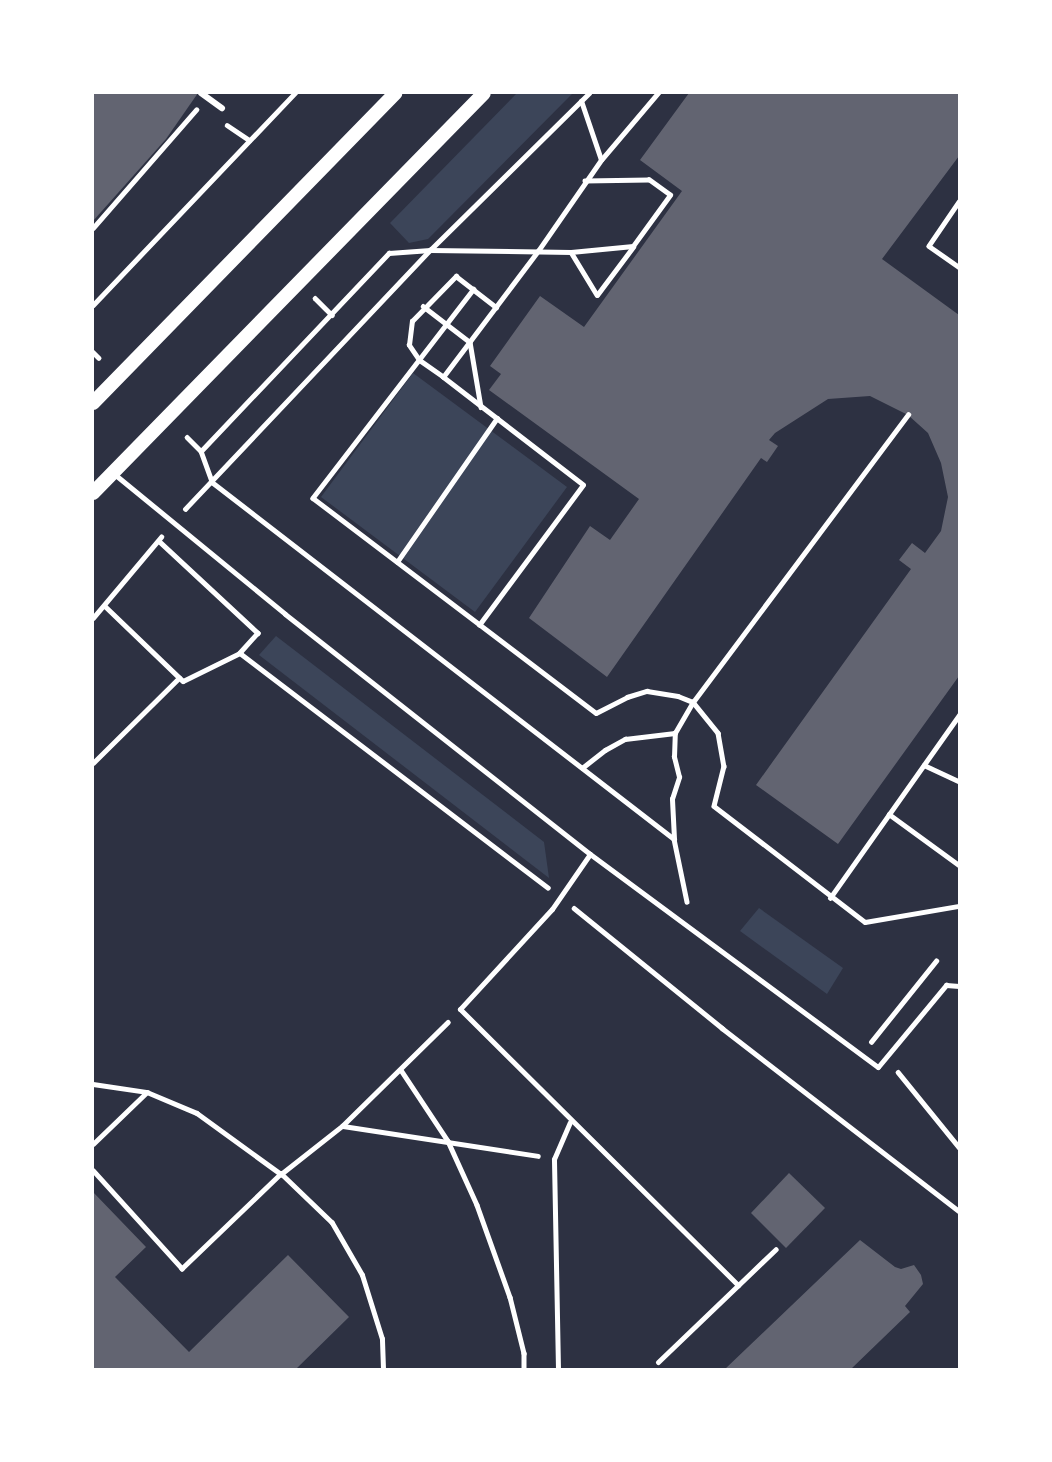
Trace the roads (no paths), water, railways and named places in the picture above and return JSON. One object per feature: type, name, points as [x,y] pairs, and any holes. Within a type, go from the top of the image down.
[{"type":"main road","points":[[93,403],[395,93]]},
{"type":"main road","points":[[93,493],[484,93]]},
{"type":"street","points":[[204,95],[222,108]]},
{"type":"lane","points":[[113,473],[285,614],[590,854],[878,1067],[888,1059],[946,985],[959,986]]},
{"type":"lane","points":[[590,854],[561,897],[460,1009],[570,1122],[738,1285]]},
{"type":"lane","points":[[558,1369],[554,1158],[570,1122]]},
{"type":"lane","points":[[658,1362],[776,1248]]}]
